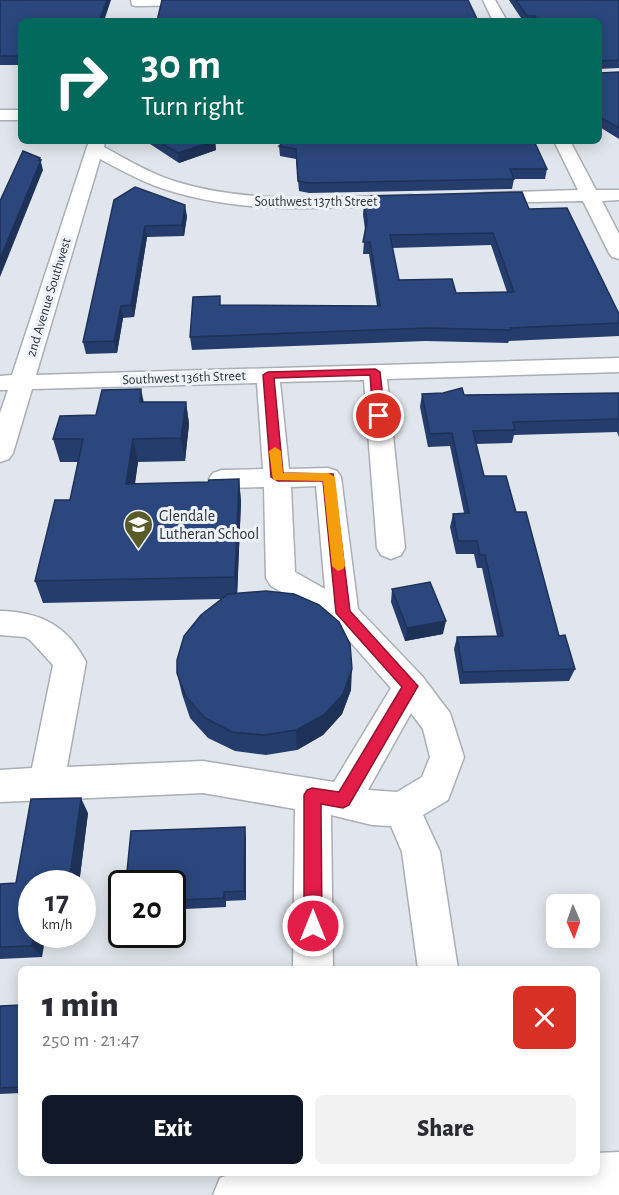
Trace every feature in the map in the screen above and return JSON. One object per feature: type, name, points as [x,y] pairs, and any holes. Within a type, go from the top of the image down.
[{"type":"street","points":[[489,0],[498,18]]},
{"type":"street","points":[[136,4],[220,1]]},
{"type":"street","points":[[0,115],[18,115]]},
{"type":"street","points":[[563,144],[619,254]]},
{"type":"street","name":"Southwest 137th Street","points":[[96,145],[168,185],[209,196],[255,202],[300,203],[427,200]]},
{"type":"street","name":"2nd Avenue Southwest","points":[[0,453],[11,382],[96,145]]},
{"type":"street","points":[[461,199],[619,195]]},
{"type":"street","name":"Southwest 136th Street","points":[[11,382],[619,365]]},
{"type":"street","points":[[375,372],[391,548]]},
{"type":"street","points":[[0,786],[203,777],[328,798],[372,808],[402,809],[435,788],[447,757],[438,723],[410,686],[343,613],[280,578],[278,477],[268,375]]},
{"type":"street","points":[[222,479],[328,477],[343,613]]},
{"type":"street","points":[[0,623],[24,623],[42,629],[70,662],[46,784]]},
{"type":"street","points":[[313,966],[328,798],[410,686]]},
{"type":"street","points":[[402,809],[421,852],[438,966]]},
{"type":"street","points":[[237,1195],[305,1188],[545,1187],[619,1175]]},
{"type":"building","points":[[0,0],[107,0],[100,18],[18,18],[18,56],[0,56]]},
{"type":"building","points":[[162,0],[468,0],[477,18],[158,18]]},
{"type":"building","points":[[516,0],[619,0],[619,60],[602,61],[602,18],[527,16]]},
{"type":"building","points":[[619,72],[619,128],[602,118],[602,73]]},
{"type":"building","points":[[163,144],[205,144],[178,153]]},
{"type":"building","points":[[281,144],[535,144],[547,169],[510,169],[514,179],[309,183],[298,181],[296,149],[279,146]]},
{"type":"building","points":[[23,151],[41,160],[0,259],[0,201]]},
{"type":"building","points":[[135,187],[185,205],[182,225],[145,226],[131,305],[121,306],[114,341],[83,342],[114,200]]},
{"type":"building","points":[[522,192],[529,209],[567,208],[619,314],[619,323],[510,328],[511,330],[427,328],[190,337],[193,297],[220,296],[220,305],[380,306],[370,242],[363,242],[367,221],[364,202],[370,201],[371,196]],"holes":[[[493,233],[514,292],[456,293],[452,279],[399,280],[390,235]]]},
{"type":"building","points":[[462,388],[464,395],[619,393],[619,419],[513,422],[515,430],[473,431],[484,476],[506,476],[516,512],[526,512],[559,636],[565,635],[575,669],[463,672],[457,637],[503,636],[485,555],[480,555],[477,541],[458,541],[453,514],[469,513],[452,433],[430,434],[422,394],[443,393]]},
{"type":"building","points":[[141,389],[140,402],[186,402],[181,438],[133,439],[126,484],[239,479],[235,577],[35,581],[55,500],[70,500],[83,439],[53,439],[60,416],[96,415],[102,390]]},
{"type":"building","points":[[430,582],[446,621],[407,628],[392,589]]},
{"type":"building","points":[[266,591],[294,594],[319,605],[339,622],[350,644],[352,669],[343,694],[324,715],[296,730],[264,735],[232,732],[205,718],[186,697],[177,673],[177,660],[184,636],[201,615],[228,594]]},
{"type":"building","points":[[81,798],[71,870],[18,870],[31,799]]},
{"type":"building","points":[[245,827],[244,891],[224,892],[224,898],[186,900],[186,870],[127,870],[131,831]]},
{"type":"building","points":[[18,872],[18,946],[0,947],[0,884],[16,883]]},
{"type":"building","points":[[18,1005],[18,1087],[0,1088],[0,1006]]},
{"type":"slow traffic","points":[[275,451],[278,477],[328,477],[338,566]]},
{"type":"place","name":"Glendale Lutheran School","points":[[138,550]]},
{"type":"route","points":[[313,926],[312,795],[343,800],[410,686],[343,613],[328,477],[278,477],[268,375],[375,372],[379,416]]}]
